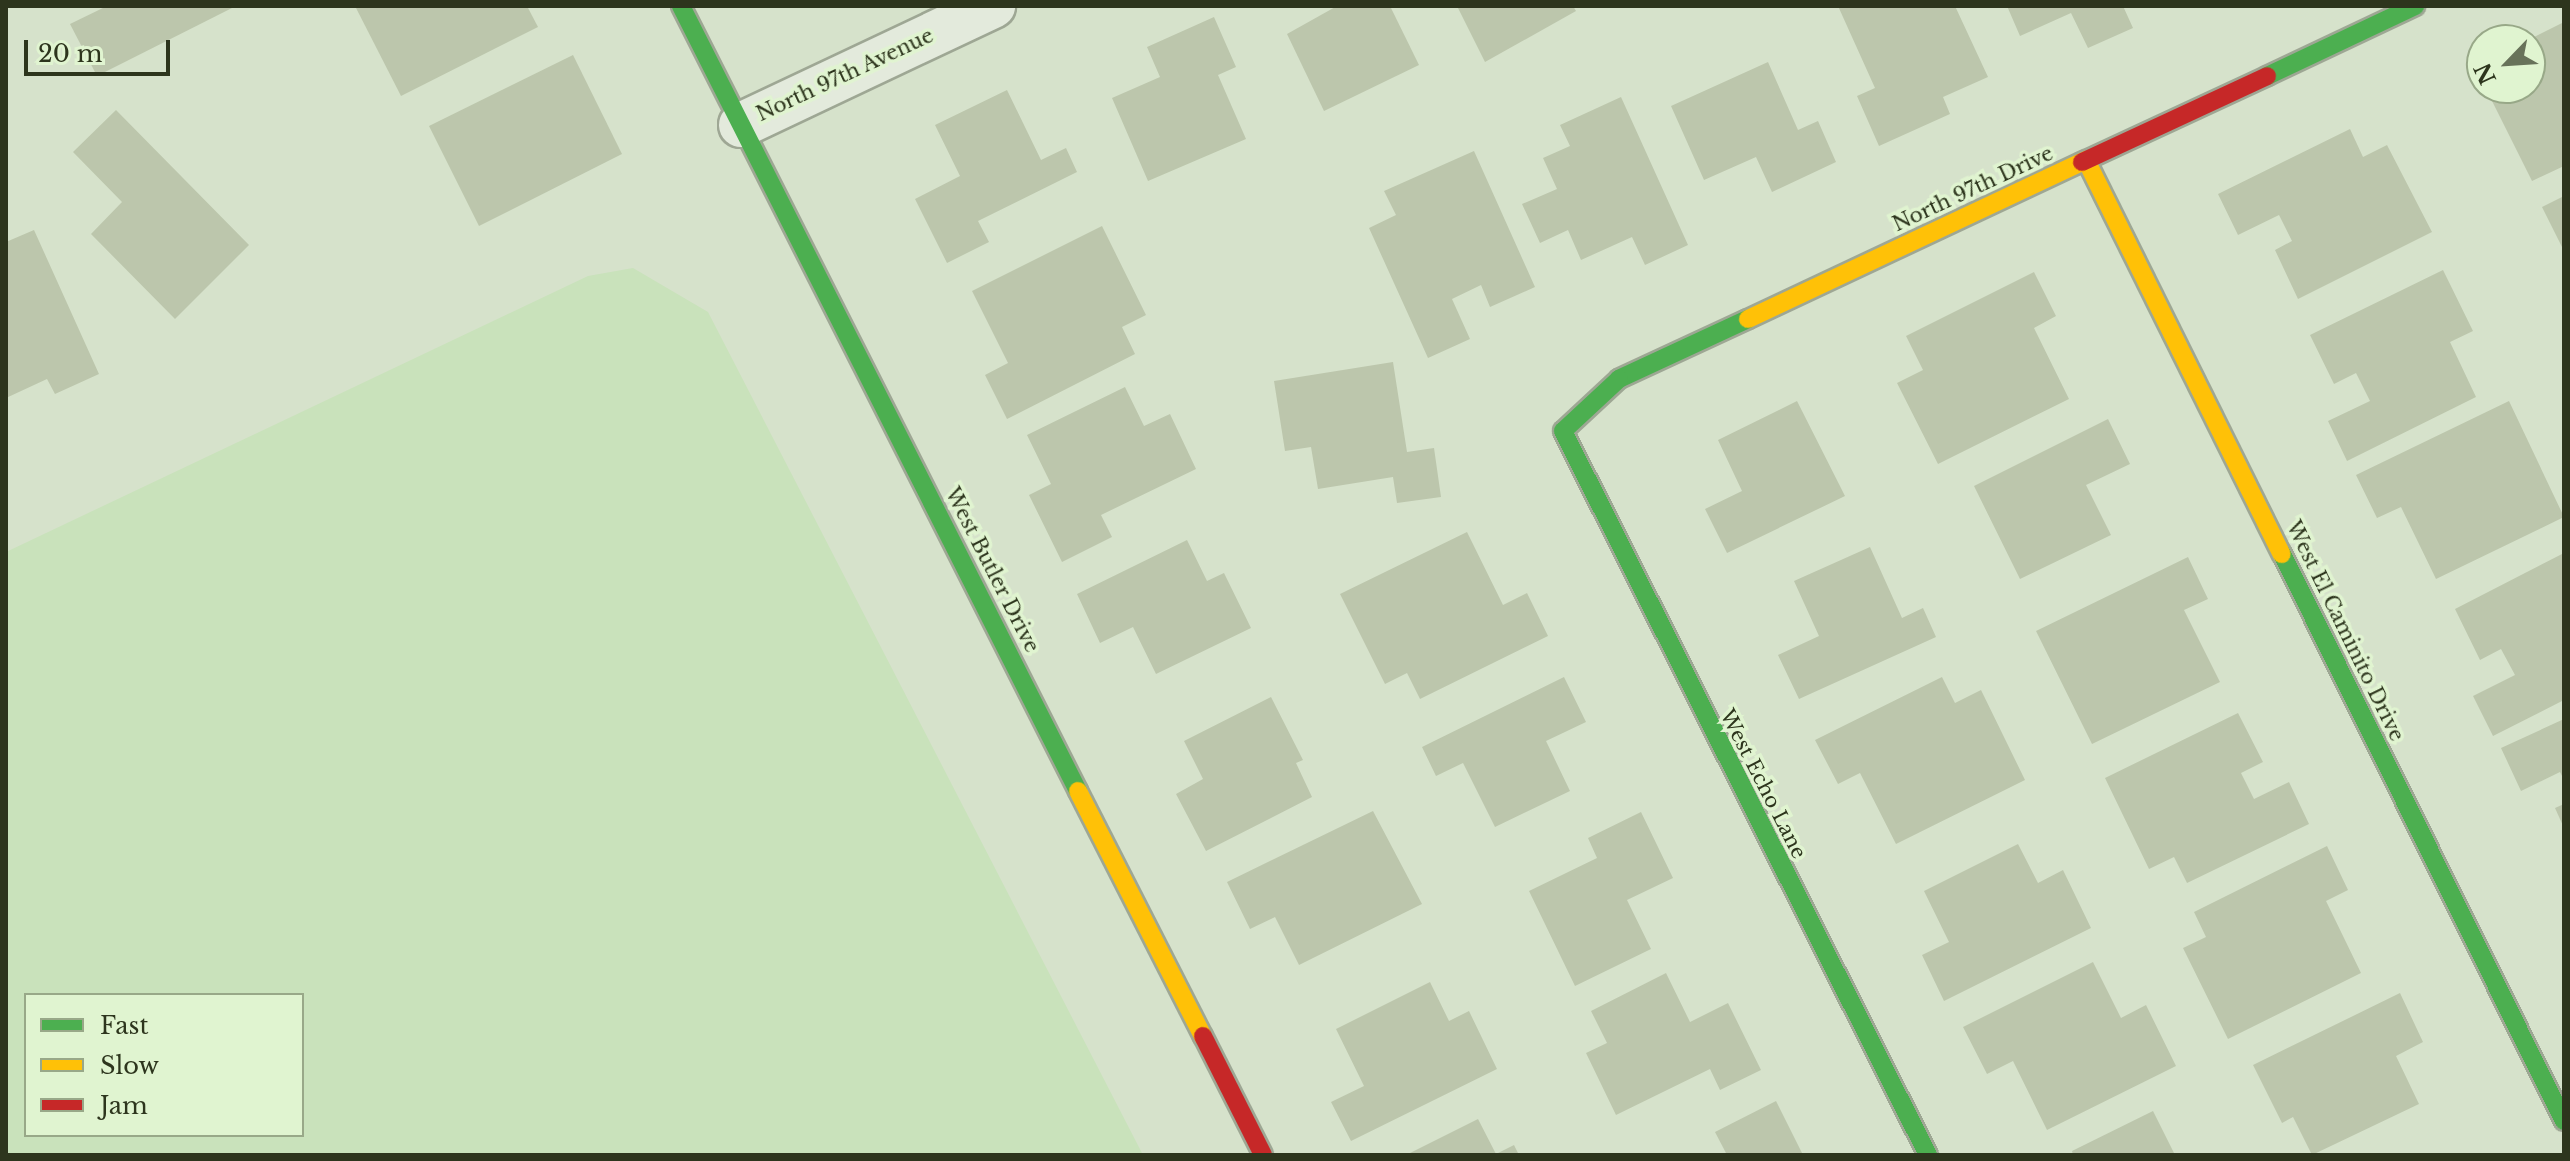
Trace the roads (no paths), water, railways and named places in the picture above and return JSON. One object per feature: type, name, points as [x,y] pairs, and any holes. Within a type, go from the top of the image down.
[{"type":"street","name":"West Butler Drive","points":[[681,6],[1263,1155]]},
{"type":"street","name":"North 97th Avenue","points":[[741,125],[993,6]]},
{"type":"street","name":"North 97th Drive","points":[[1563,431],[1619,379],[2415,6]]},
{"type":"street","name":"West El Caminito Drive","points":[[2086,160],[2564,1121]]},
{"type":"street","name":"West Echo Lane","points":[[1563,431],[1928,1155]]}]
